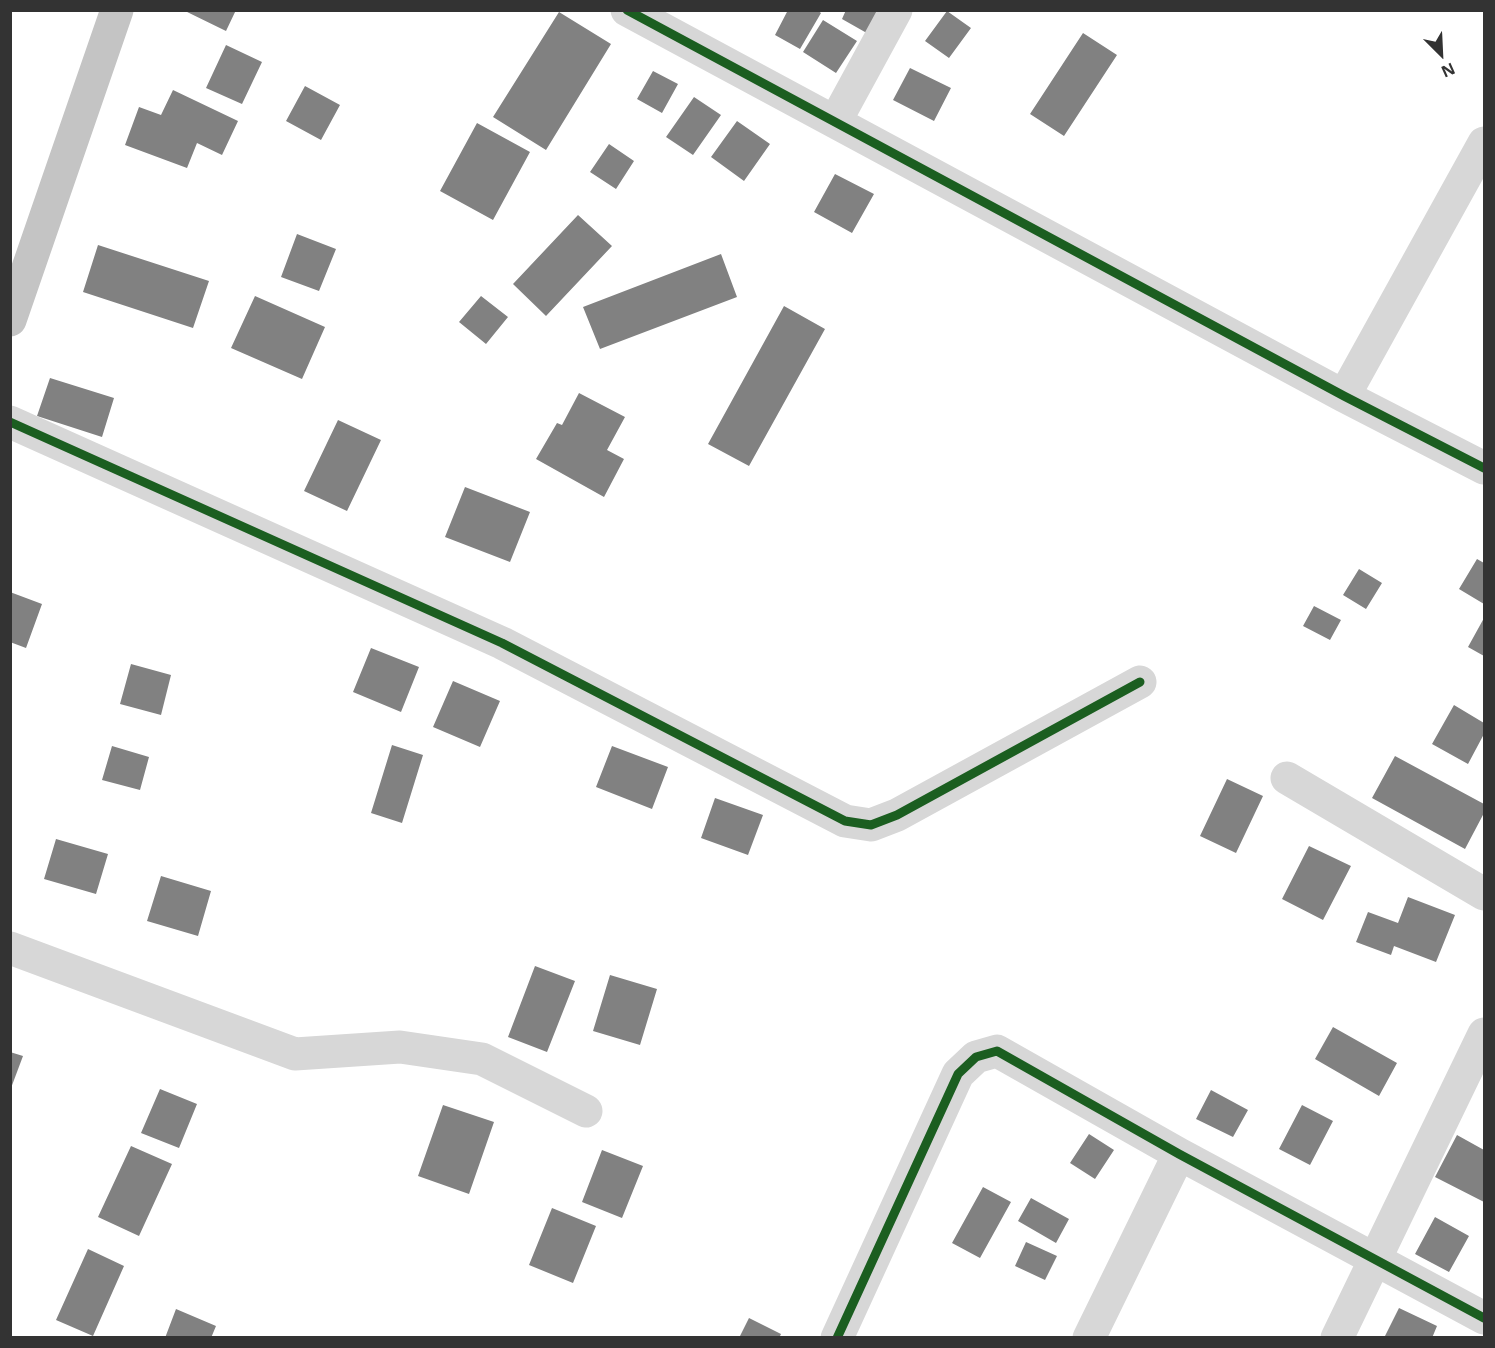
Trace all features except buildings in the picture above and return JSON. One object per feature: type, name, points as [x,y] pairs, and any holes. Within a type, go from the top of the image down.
[{"type":"highway","points":[[10,320],[117,10]]},
{"type":"street","points":[[627,10],[1344,396],[1485,468]]},
{"type":"street","points":[[835,122],[896,10]]},
{"type":"street","points":[[1344,396],[1485,143]]},
{"type":"street","points":[[10,422],[502,643],[845,820],[871,825],[897,815],[1140,682]]},
{"type":"street","points":[[1287,778],[1485,894]]},
{"type":"street","points":[[10,948],[295,1053],[400,1047],[482,1059],[586,1111]]},
{"type":"street","points":[[1336,1338],[1485,1034]]},
{"type":"street","points":[[837,1338],[958,1074],[976,1057],[997,1051],[1179,1154],[1485,1318]]},
{"type":"street","points":[[1089,1338],[1179,1154]]},
{"type":"cycle path","points":[[627,10],[1344,396],[1484,468]]},
{"type":"cycle path","points":[[10,422],[502,643],[845,821],[871,825],[897,815],[1140,682]]},
{"type":"cycle path","points":[[837,1338],[958,1074],[976,1057],[997,1051],[1179,1154],[1484,1318]]}]
